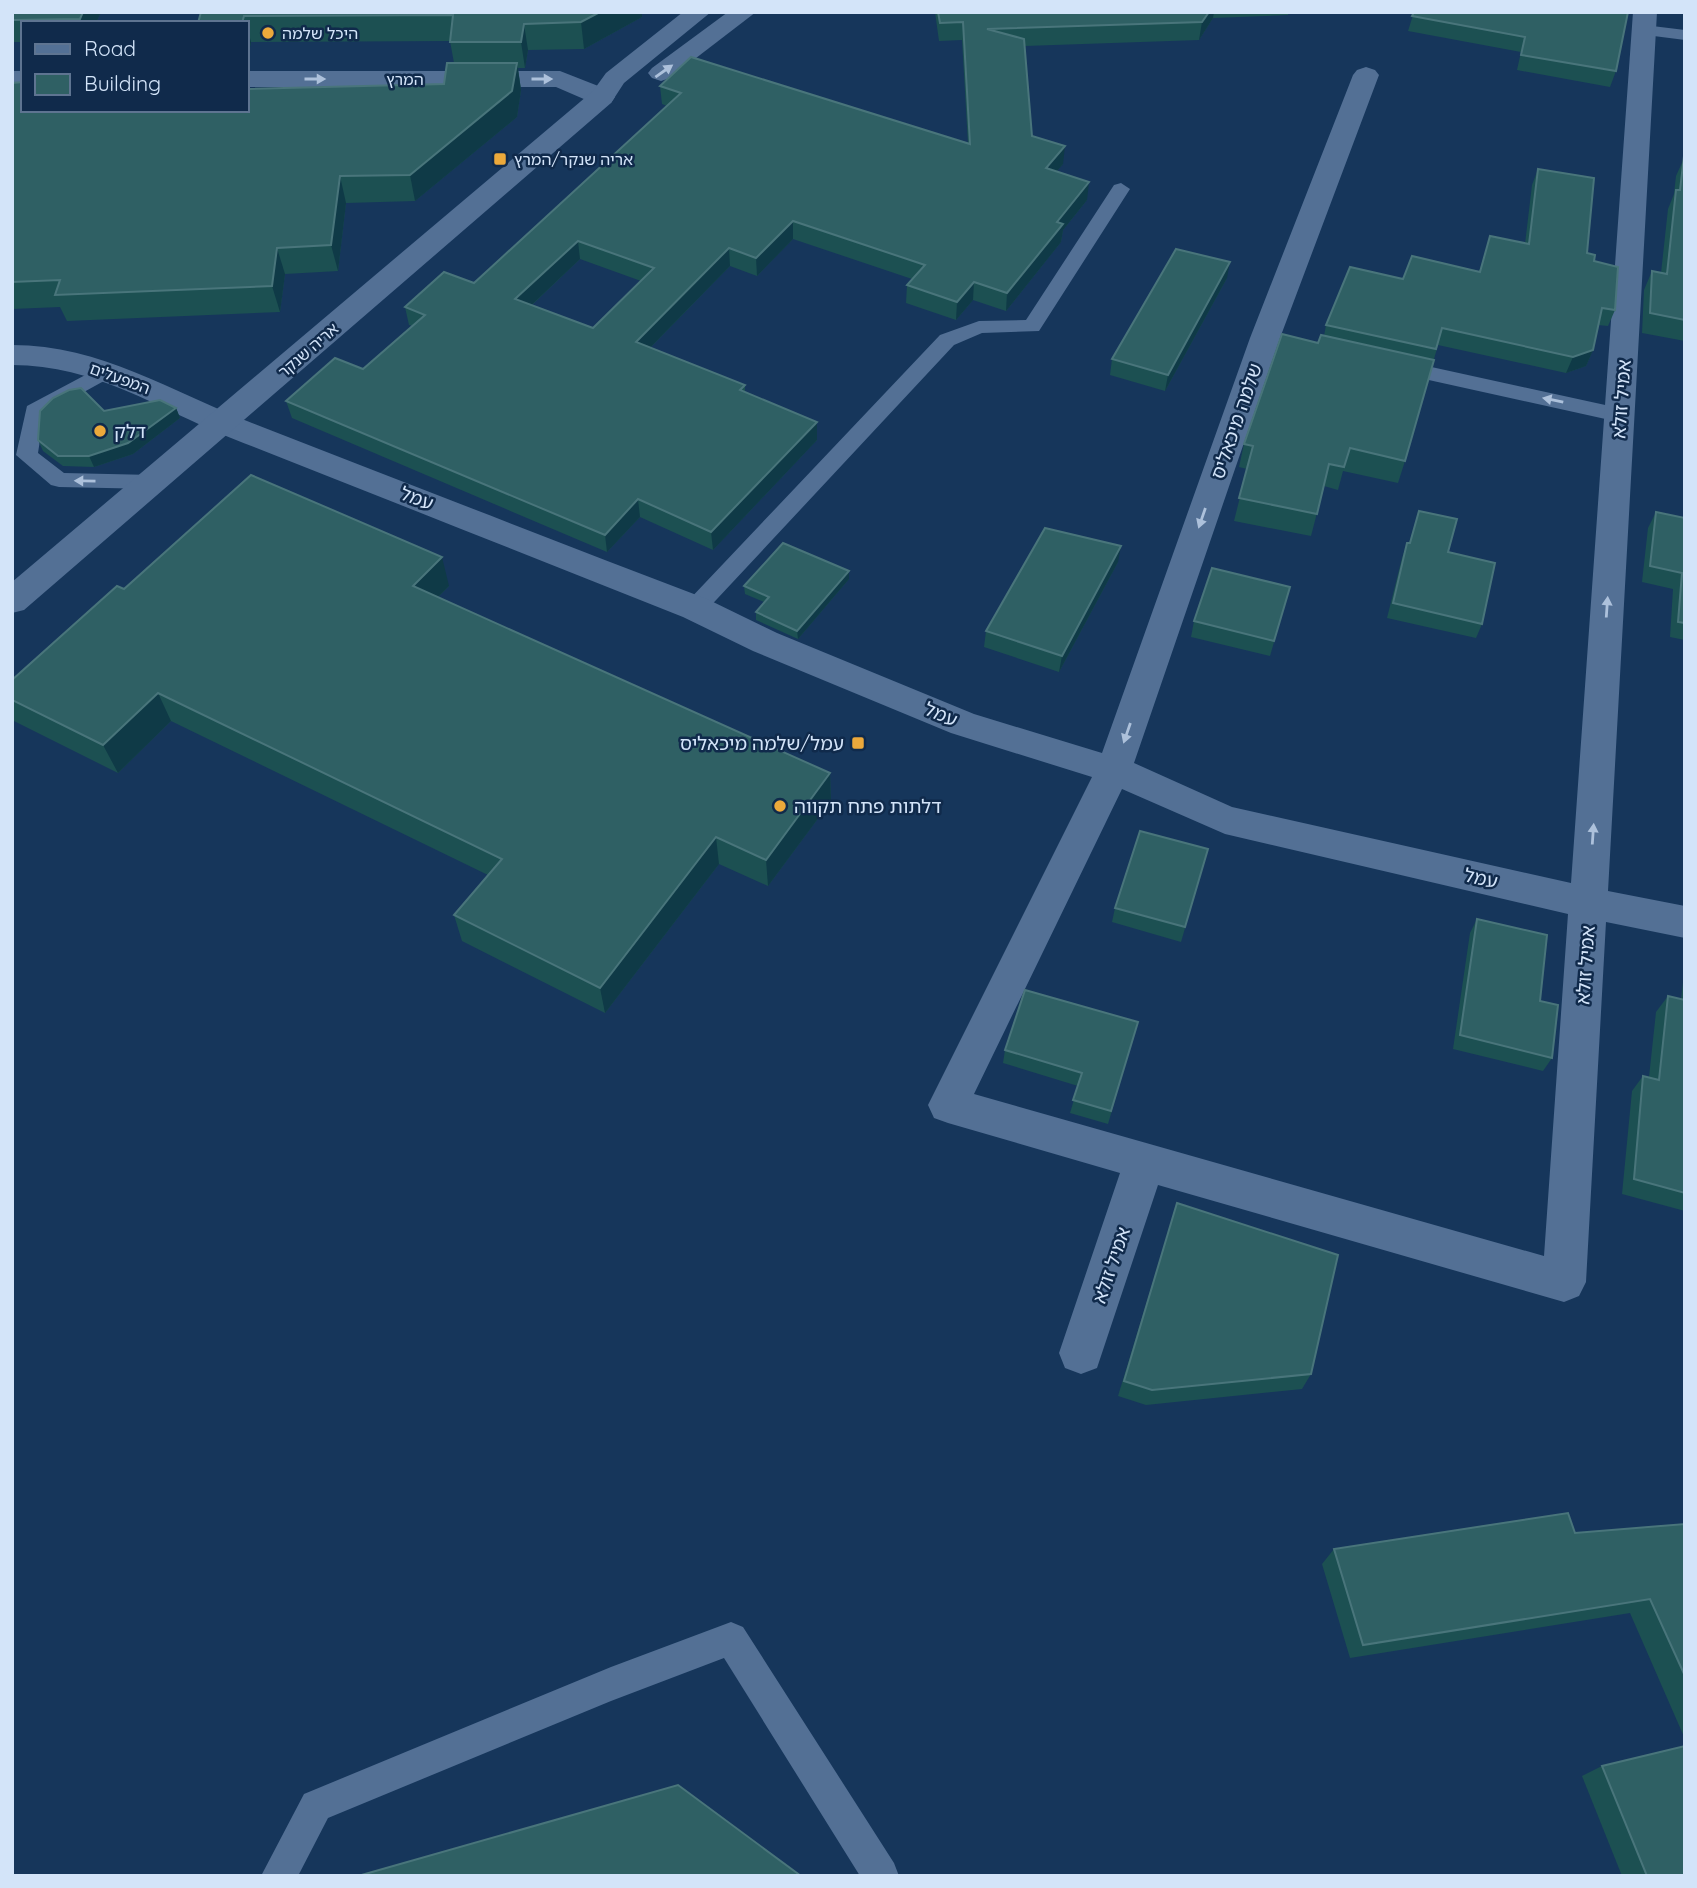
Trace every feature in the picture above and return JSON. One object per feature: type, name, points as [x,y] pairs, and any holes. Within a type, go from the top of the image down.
[{"type":"street","name":"אריה שנקר","points":[[12,601],[602,97],[615,78],[699,12]]},
{"type":"street","name":"אריה שנקר","points":[[602,97],[643,86],[744,12]]},
{"type":"street","name":"אמיל זולא","points":[[1081,1353],[1145,1163],[1564,1282],[1645,21]]},
{"type":"street","name":"שלמה מיכאליס","points":[[1145,1163],[948,1105],[1114,771],[1366,75]]},
{"type":"street","name":"המרץ","points":[[248,79],[560,79],[602,97]]},
{"type":"street","name":"המפעלים","points":[[12,355],[45,355],[122,376],[223,423]]},
{"type":"street","name":"עמל","points":[[223,423],[695,608],[765,642],[963,723],[1114,771],[1225,820],[1589,903],[1685,922]]},
{"type":"lane","points":[[1645,21],[1685,35]]},
{"type":"lane","points":[[695,608],[947,340],[979,327],[1032,326],[1121,189]]},
{"type":"lane","points":[[1374,362],[1619,415]]},
{"type":"lane","points":[[106,371],[34,411],[27,455],[59,480],[153,482]]},
{"type":"lane","points":[[278,1876],[316,1806],[611,1684],[731,1639],[881,1876]]},
{"type":"shaded area","points":[[12,12],[1685,12],[1685,1876],[12,1876]]},
{"type":"building","points":[[12,12],[83,12],[80,19],[12,20]]},
{"type":"building","points":[[201,12],[600,12],[581,22],[524,24],[521,42],[450,42],[453,15],[244,16],[243,21],[199,21]]},
{"type":"building","points":[[938,12],[1209,12],[1202,22],[987,29],[1024,39],[1032,136],[1065,146],[1046,168],[1089,182],[1057,222],[1063,224],[1007,293],[974,282],[957,302],[907,285],[925,265],[793,221],[756,258],[729,248],[636,342],[745,385],[740,390],[817,422],[711,532],[638,499],[605,535],[286,401],[335,358],[363,369],[425,315],[405,307],[444,272],[474,283],[681,93],[660,86],[691,57],[970,144],[963,22],[940,23]],"holes":[[[578,241],[654,268],[593,328],[515,299]]]},
{"type":"building","points":[[1414,12],[1628,12],[1616,71],[1521,55],[1525,37],[1412,16]]},
{"type":"building","points":[[447,63],[517,63],[512,91],[410,175],[340,176],[331,245],[277,248],[272,286],[55,295],[60,280],[12,282],[12,83],[21,82],[21,112],[248,112],[248,89],[444,84]]},
{"type":"building","points":[[1684,156],[1685,320],[1650,313],[1652,271],[1667,274],[1676,190],[1680,190]]},
{"type":"building","points":[[1538,169],[1594,178],[1587,253],[1595,255],[1594,261],[1618,267],[1615,310],[1602,308],[1593,350],[1573,357],[1442,328],[1436,349],[1326,325],[1350,267],[1403,279],[1412,256],[1480,272],[1490,236],[1529,244]]},
{"type":"building","points":[[1176,249],[1230,262],[1168,375],[1112,359]]},
{"type":"building","points":[[1282,334],[1318,343],[1321,335],[1434,360],[1405,461],[1350,448],[1344,467],[1329,464],[1317,514],[1239,498],[1253,446],[1244,444]]},
{"type":"building","points":[[81,388],[104,411],[160,400],[176,408],[128,443],[89,456],[58,456],[38,440],[40,411],[53,398],[69,390]]},
{"type":"building","points":[[251,475],[442,557],[413,586],[830,773],[766,860],[716,837],[600,988],[454,915],[502,859],[158,693],[103,745],[12,700],[12,680],[117,586],[124,589]]},
{"type":"building","points":[[1419,511],[1457,519],[1448,552],[1495,563],[1482,624],[1393,603],[1407,543],[1410,543]]},
{"type":"building","points":[[1656,512],[1685,518],[1685,623],[1678,622],[1682,573],[1650,566]]},
{"type":"building","points":[[1045,528],[1121,546],[1062,656],[986,631]]},
{"type":"building","points":[[783,543],[849,571],[797,631],[756,612],[769,597],[744,586]]},
{"type":"building","points":[[1212,568],[1290,587],[1274,641],[1194,621]]},
{"type":"building","points":[[1140,831],[1208,849],[1185,927],[1115,908]]},
{"type":"building","points":[[1477,919],[1547,935],[1540,1001],[1558,1005],[1552,1058],[1460,1035]]},
{"type":"building","points":[[1025,990],[1138,1022],[1111,1111],[1073,1100],[1082,1073],[1005,1050]]},
{"type":"building","points":[[1668,996],[1685,1000],[1685,1193],[1634,1179],[1643,1076],[1659,1080]]},
{"type":"building","points":[[1177,1203],[1338,1255],[1311,1374],[1152,1390],[1124,1381]]},
{"type":"building","points":[[1568,1513],[1575,1533],[1685,1524],[1685,1676],[1650,1599],[1363,1645],[1334,1549]]},
{"type":"building","points":[[1685,1746],[1685,1876],[1647,1876],[1602,1766]]},
{"type":"building","points":[[678,1785],[801,1876],[358,1876]]},
{"type":"place","name":"היכל שלמה","points":[[268,33]]},
{"type":"place","name":"אריה שנקר/המרץ","points":[[500,159]]},
{"type":"place","name":"דלק","points":[[100,431]]},
{"type":"place","name":"עמל/שלמה מיכאליס","points":[[858,743]]},
{"type":"place","name":"דלתות פתח תקווה","points":[[780,806]]}]
